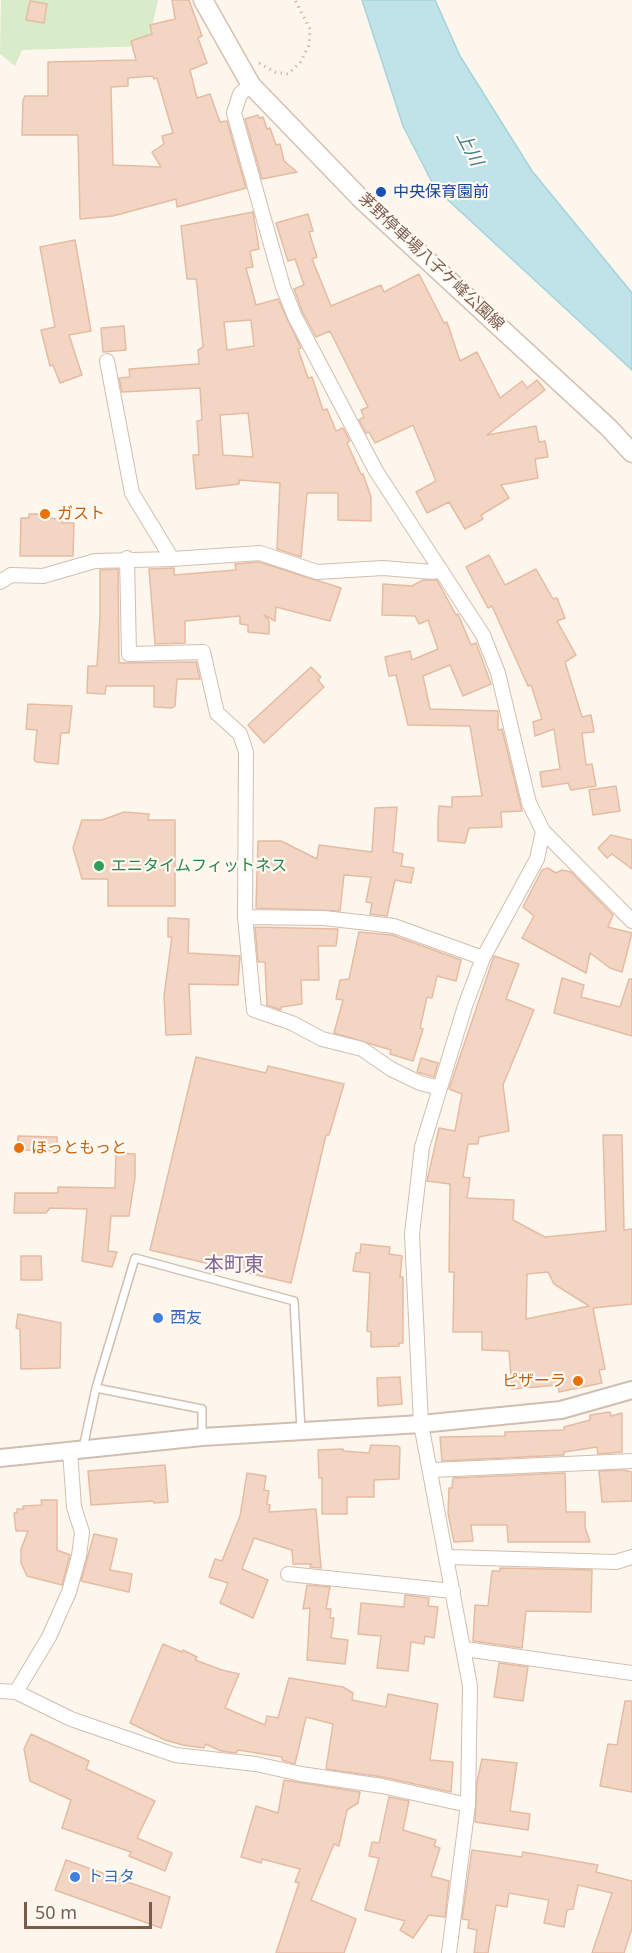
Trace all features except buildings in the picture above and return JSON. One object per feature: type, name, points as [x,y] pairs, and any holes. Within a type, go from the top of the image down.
[{"type":"main road","name":"茅野停車場八子ケ峰公園線","points":[[203,0],[251,85],[363,201],[592,412],[632,453]]},
{"type":"street","points":[[251,85],[240,94],[234,113],[283,287],[295,317],[376,471],[483,635],[498,673],[529,803],[543,831],[632,921]]},
{"type":"street","points":[[107,361],[132,492],[172,559]]},
{"type":"street","points":[[0,582],[11,575],[43,576],[95,561],[260,553],[317,572],[383,568],[433,572],[441,570]]},
{"type":"street","points":[[127,558],[129,654],[203,652],[217,713],[240,734],[246,752],[245,917],[254,1010],[292,1023],[322,1039],[362,1049],[401,1074],[420,1083],[440,1088]]},
{"type":"street","points":[[449,1953],[468,1805],[470,1686],[432,1470],[421,1424],[412,1234],[422,1148],[440,1088],[483,958],[537,860],[543,831]]},
{"type":"street","points":[[245,917],[324,918],[394,926],[483,958]]},
{"type":"street","points":[[0,1458],[202,1437],[421,1424],[561,1410],[632,1390]]},
{"type":"street","points":[[16,1692],[49,1637],[69,1592],[79,1556],[82,1532],[74,1507],[76,1450]]},
{"type":"street","points":[[432,1470],[632,1461]]},
{"type":"street","points":[[448,1557],[616,1562],[632,1557]]},
{"type":"street","points":[[288,1574],[453,1591]]},
{"type":"street","points":[[465,1649],[632,1673]]},
{"type":"street","points":[[0,1691],[16,1692],[71,1719],[175,1755],[256,1764],[301,1774],[382,1786],[468,1805]]},
{"type":"lane","points":[[76,1450],[135,1258],[294,1301],[301,1431]]},
{"type":"lane","points":[[96,1388],[202,1409],[202,1437]]},
{"type":"path","points":[[258,62],[274,72],[288,74],[300,63],[309,45],[310,29],[295,0]]},
{"type":"green space","points":[[1,0],[158,0],[148,46],[22,50],[15,66],[0,54]]},
{"type":"water","name":"上川","points":[[362,0],[435,0],[460,56],[532,171],[632,293],[632,370],[435,188],[403,126]]},
{"type":"place","name":"中央保育園前","points":[[381,192]]},
{"type":"place","name":"ガスト","points":[[45,514]]},
{"type":"place","name":"エニタイムフィットネス","points":[[99,866]]},
{"type":"place","name":"ほっともっと","points":[[19,1148]]},
{"type":"place","name":"西友","points":[[158,1318]]},
{"type":"place","name":"ピザーラ","points":[[578,1381]]},
{"type":"place","name":"トヨタ","points":[[75,1877]]},
{"type":"district","name":"本町東","points":[[234,1265]]}]
